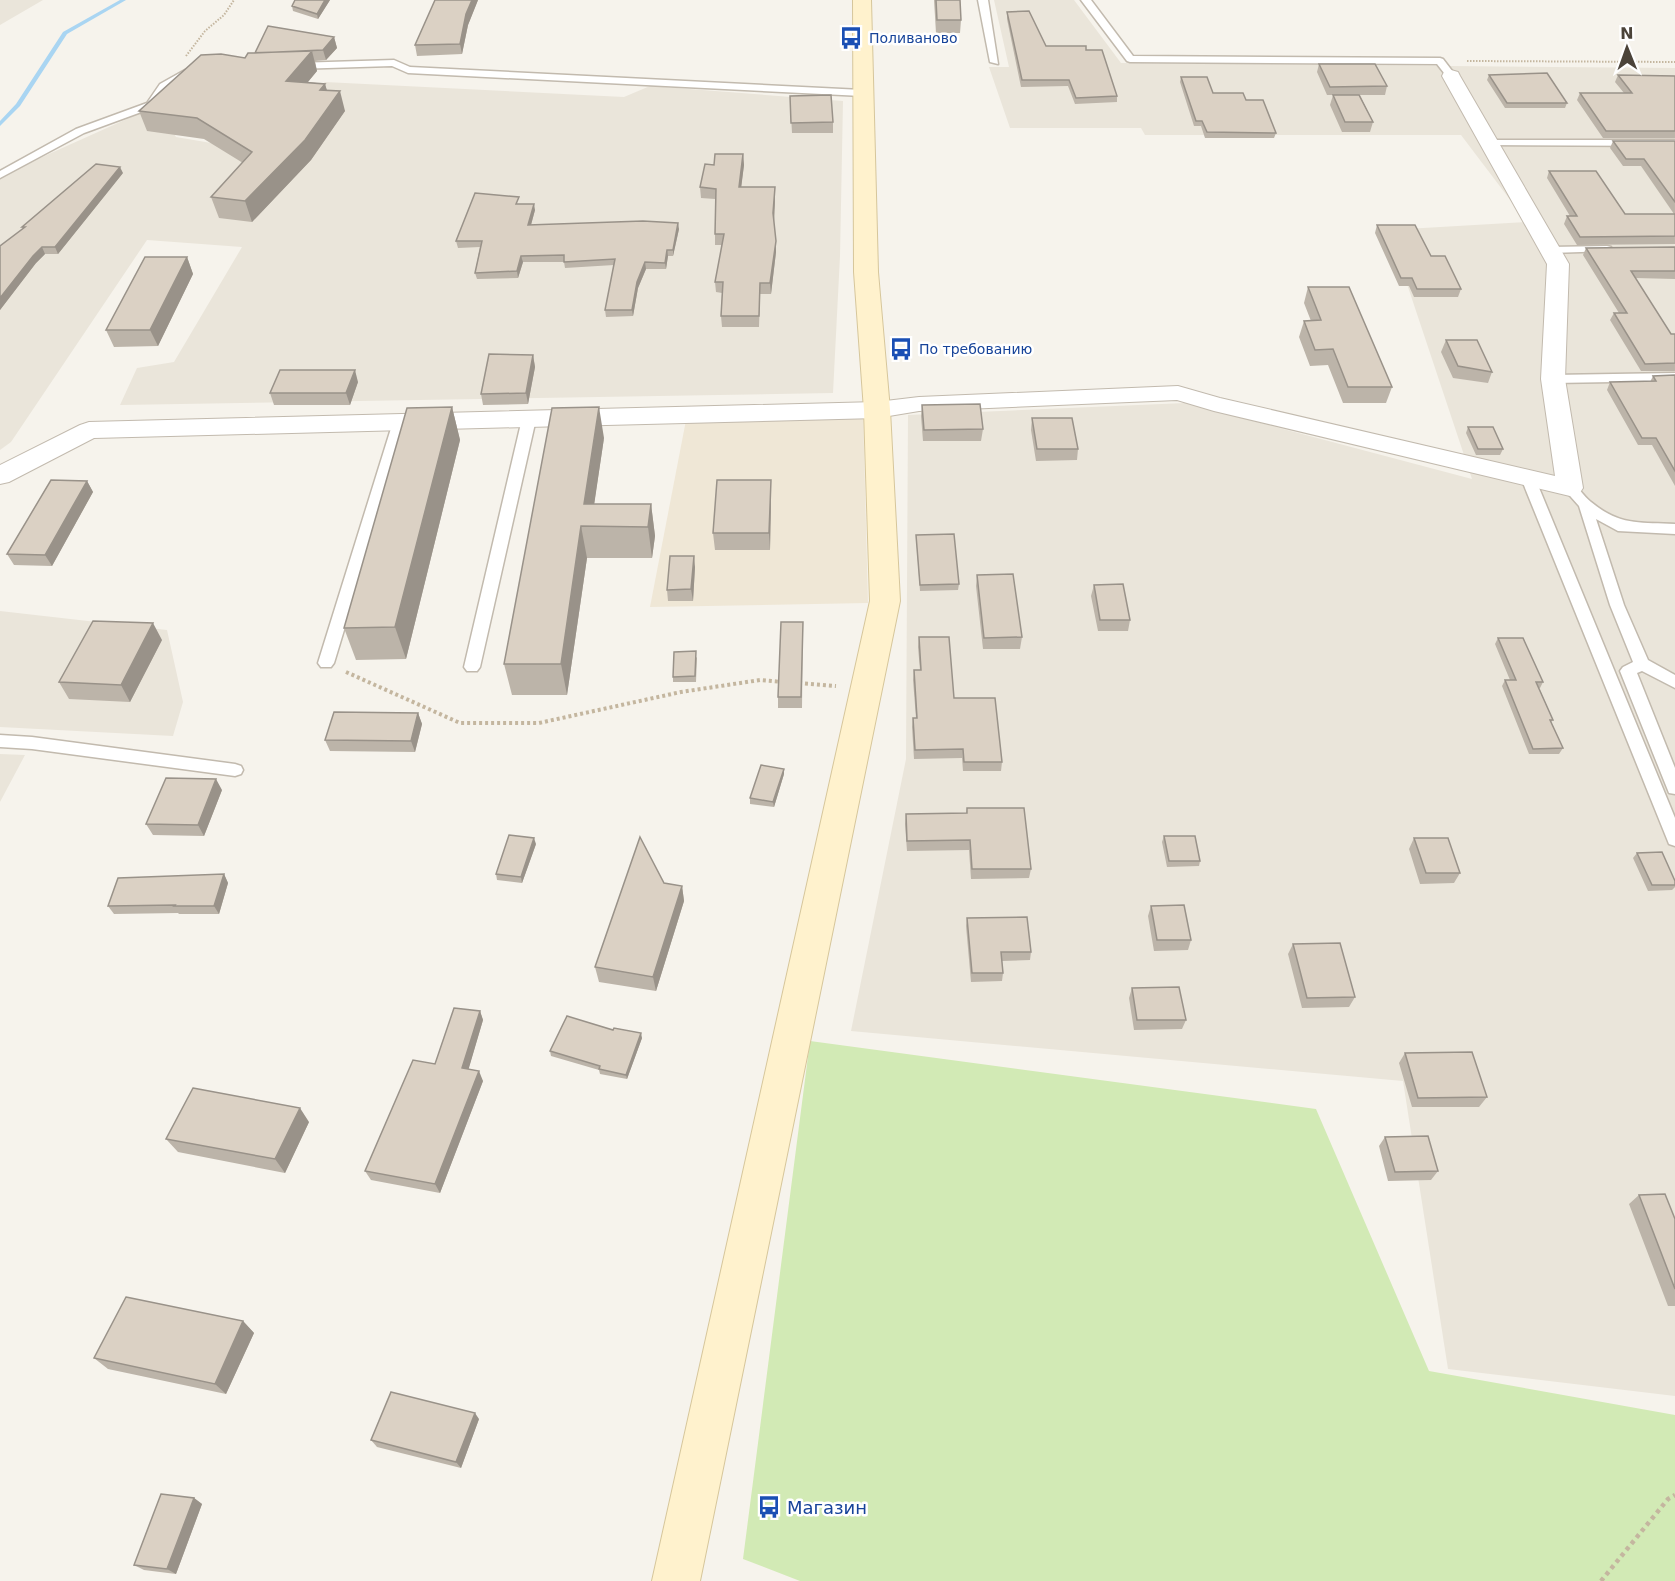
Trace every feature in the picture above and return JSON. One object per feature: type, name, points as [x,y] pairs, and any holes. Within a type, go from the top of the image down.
[{"type":"street","points":[[676,1581],[885,601],[877,411],[866,273],[862,0]]},
{"type":"street","points":[[1445,69],[1490,143],[1558,264],[1553,379],[1578,497]]},
{"type":"street","points":[[0,476],[89,430],[877,411],[919,404],[1178,393],[1225,407],[1528,478],[1578,497]]},
{"type":"lane","points":[[983,0],[996,62]]},
{"type":"lane","points":[[1086,0],[1130,59],[1445,69]]},
{"type":"lane","points":[[287,66],[394,63],[408,70],[862,93]]},
{"type":"lane","points":[[0,174],[80,131],[151,105],[164,86],[193,70],[205,69]]},
{"type":"lane","points":[[1490,143],[1675,143]]},
{"type":"lane","points":[[1551,250],[1618,249]]},
{"type":"lane","points":[[1553,379],[1675,377]]},
{"type":"lane","points":[[472,667],[529,419]]},
{"type":"lane","points":[[326,663],[400,422]]},
{"type":"lane","points":[[1528,478],[1675,839]]},
{"type":"lane","points":[[1578,497],[1618,526],[1675,529]]},
{"type":"lane","points":[[1578,497],[1617,605],[1642,664],[1675,682]]},
{"type":"lane","points":[[1642,664],[1628,671],[1675,788]]},
{"type":"lane","points":[[0,741],[32,743],[235,770]]},
{"type":"path","points":[[193,70],[183,65],[187,56],[205,31],[224,15],[234,0]]},
{"type":"path","points":[[1445,69],[1675,62]]},
{"type":"path","points":[[326,663],[460,723],[539,723],[681,692],[760,680],[783,682]]},
{"type":"path","points":[[795,683],[867,688]]},
{"type":"path","points":[[1601,1581],[1668,1499],[1675,1495]]},
{"type":"shaded area","points":[[0,0],[43,0],[0,25]]},
{"type":"shaded area","points":[[994,0],[1074,0],[1121,63],[1675,68],[1675,1396],[1448,1369],[1403,1081],[851,1031],[906,759],[908,415],[1185,403],[1472,479],[1389,230],[1527,222],[1461,135],[1145,135],[1141,128],[1010,128],[989,67],[1009,67]]},
{"type":"shaded area","points":[[325,82],[624,97],[650,86],[843,101],[840,256],[833,393],[120,405],[137,368],[174,362],[242,247],[147,240],[11,442],[0,450],[0,176],[158,105],[176,137],[217,144],[273,124]]},
{"type":"shaded area","points":[[863,411],[868,603],[650,607],[687,415]]},
{"type":"shaded area","points":[[0,611],[167,630],[183,702],[173,736],[0,727]]},
{"type":"shaded area","points":[[0,754],[25,755],[0,802]]},
{"type":"green space","points":[[810,1041],[1316,1109],[1429,1371],[1675,1415],[1675,1581],[800,1581],[743,1559]]},
{"type":"building","points":[[295,0],[325,0],[317,14],[292,6]]},
{"type":"building","points":[[435,0],[472,0],[466,14],[460,44],[415,45]]},
{"type":"building","points":[[936,0],[960,0],[961,20],[937,20]]},
{"type":"building","points":[[1029,11],[1046,46],[1086,46],[1086,50],[1102,50],[1117,96],[1076,98],[1069,80],[1022,80],[1007,12]]},
{"type":"building","points":[[268,26],[334,37],[323,50],[255,53]]},
{"type":"building","points":[[312,51],[286,81],[325,84],[320,90],[340,91],[305,140],[245,201],[211,197],[252,152],[197,118],[139,111],[201,55],[221,54],[245,58],[248,53]]},
{"type":"building","points":[[1319,64],[1375,64],[1387,86],[1330,87]]},
{"type":"building","points":[[1547,73],[1567,103],[1507,103],[1489,75]]},
{"type":"building","points":[[1618,75],[1675,76],[1675,131],[1606,131],[1580,93],[1632,93]]},
{"type":"building","points":[[1181,77],[1207,77],[1213,93],[1243,93],[1246,100],[1263,100],[1276,133],[1207,132],[1202,121],[1196,121]]},
{"type":"building","points":[[831,95],[833,122],[791,123],[790,96]]},
{"type":"building","points":[[1333,95],[1359,95],[1373,122],[1345,122]]},
{"type":"building","points":[[1613,141],[1675,141],[1675,202],[1644,159],[1626,159]]},
{"type":"building","points":[[715,154],[743,154],[739,187],[775,187],[773,213],[776,241],[770,283],[760,283],[759,316],[721,316],[723,282],[715,282],[724,234],[715,234],[716,189],[700,187],[705,164],[714,165]]},
{"type":"building","points":[[96,164],[120,167],[55,247],[42,247],[0,298],[0,246]]},
{"type":"building","points":[[1549,171],[1596,171],[1625,214],[1675,214],[1675,236],[1580,237],[1567,216],[1577,216]]},
{"type":"building","points":[[475,193],[519,197],[516,204],[534,204],[528,225],[643,221],[678,223],[673,250],[667,250],[665,263],[645,262],[637,282],[632,310],[605,310],[615,259],[564,262],[564,255],[521,256],[517,271],[475,273],[482,241],[456,241]]},
{"type":"building","points":[[1377,225],[1415,225],[1431,256],[1445,256],[1461,289],[1417,289],[1412,278],[1401,278]]},
{"type":"building","points":[[1675,247],[1675,271],[1631,271],[1671,334],[1675,334],[1675,363],[1645,364],[1614,313],[1627,313],[1586,248]]},
{"type":"building","points":[[145,257],[187,257],[150,330],[106,330]]},
{"type":"building","points":[[1308,287],[1349,287],[1392,387],[1348,387],[1333,349],[1315,350],[1304,321],[1321,320]]},
{"type":"building","points":[[1446,340],[1477,340],[1492,372],[1458,366]]},
{"type":"building","points":[[489,354],[533,355],[526,393],[481,394]]},
{"type":"building","points":[[280,370],[355,370],[346,393],[270,393]]},
{"type":"building","points":[[1675,375],[1675,471],[1656,438],[1642,438],[1610,382],[1656,381],[1653,376]]},
{"type":"building","points":[[980,404],[983,429],[924,430],[922,405]]},
{"type":"building","points":[[452,407],[395,627],[344,628],[407,408]]},
{"type":"building","points":[[599,407],[584,504],[651,504],[648,527],[581,526],[561,664],[504,664],[552,408]]},
{"type":"building","points":[[1032,418],[1072,418],[1078,449],[1037,449]]},
{"type":"building","points":[[1468,427],[1493,427],[1503,449],[1478,449]]},
{"type":"building","points":[[51,480],[87,481],[45,555],[7,554]]},
{"type":"building","points":[[717,480],[771,480],[769,533],[713,533]]},
{"type":"building","points":[[954,534],[959,584],[920,585],[916,535]]},
{"type":"building","points":[[670,556],[694,556],[691,589],[667,590]]},
{"type":"building","points":[[1013,574],[1022,637],[984,638],[977,575]]},
{"type":"building","points":[[1123,584],[1130,620],[1100,620],[1094,585]]},
{"type":"building","points":[[93,621],[153,623],[121,685],[59,682]]},
{"type":"building","points":[[781,622],[803,622],[801,697],[778,697]]},
{"type":"building","points":[[919,637],[949,637],[954,698],[995,698],[1002,762],[964,762],[963,749],[915,750],[913,718],[917,718],[914,670],[921,670]]},
{"type":"building","points":[[1498,638],[1523,638],[1543,682],[1536,682],[1563,748],[1533,749],[1505,680],[1516,680]]},
{"type":"building","points":[[696,651],[695,676],[673,677],[674,652]]},
{"type":"building","points":[[334,712],[418,713],[411,741],[325,740]]},
{"type":"building","points":[[761,765],[784,769],[773,802],[750,798]]},
{"type":"building","points":[[166,778],[216,779],[198,825],[146,824]]},
{"type":"building","points":[[967,808],[1024,808],[1031,869],[972,869],[970,840],[907,841],[906,814],[967,813]]},
{"type":"building","points":[[509,835],[534,838],[521,877],[496,874]]},
{"type":"building","points":[[1164,836],[1195,836],[1200,861],[1169,861]]},
{"type":"building","points":[[640,837],[664,883],[682,886],[653,977],[595,967]]},
{"type":"building","points":[[1414,838],[1448,838],[1460,873],[1426,873]]},
{"type":"building","points":[[1662,852],[1675,885],[1652,885],[1637,853]]},
{"type":"building","points":[[224,874],[214,906],[108,906],[118,878]]},
{"type":"building","points":[[1184,905],[1191,940],[1157,940],[1151,906]]},
{"type":"building","points":[[1027,917],[1031,952],[1001,952],[1003,973],[972,973],[967,918]]},
{"type":"building","points":[[1340,943],[1355,997],[1307,998],[1293,944]]},
{"type":"building","points":[[1179,987],[1186,1020],[1137,1020],[1132,988]]},
{"type":"building","points":[[454,1008],[480,1011],[462,1068],[479,1071],[435,1184],[365,1171],[413,1060],[435,1064]]},
{"type":"building","points":[[567,1016],[613,1030],[614,1028],[641,1033],[626,1075],[599,1069],[600,1066],[550,1051]]},
{"type":"building","points":[[1472,1052],[1487,1097],[1418,1098],[1405,1053]]},
{"type":"building","points":[[193,1088],[300,1108],[275,1159],[166,1139]]},
{"type":"building","points":[[1428,1136],[1438,1171],[1395,1172],[1385,1137]]},
{"type":"building","points":[[1665,1194],[1675,1219],[1675,1289],[1639,1195]]},
{"type":"building","points":[[126,1297],[243,1321],[215,1384],[94,1358]]},
{"type":"building","points":[[391,1392],[475,1413],[456,1462],[371,1440]]},
{"type":"building","points":[[161,1494],[194,1498],[167,1569],[134,1565]]},
{"type":"waterway","points":[[0,124],[18,105],[65,33],[124,0]]},
{"type":"place","name":"Поливаново","points":[[851,38]]},
{"type":"place","name":"По требованию","points":[[901,349]]},
{"type":"place","name":"Магазин","points":[[769,1507]]}]
